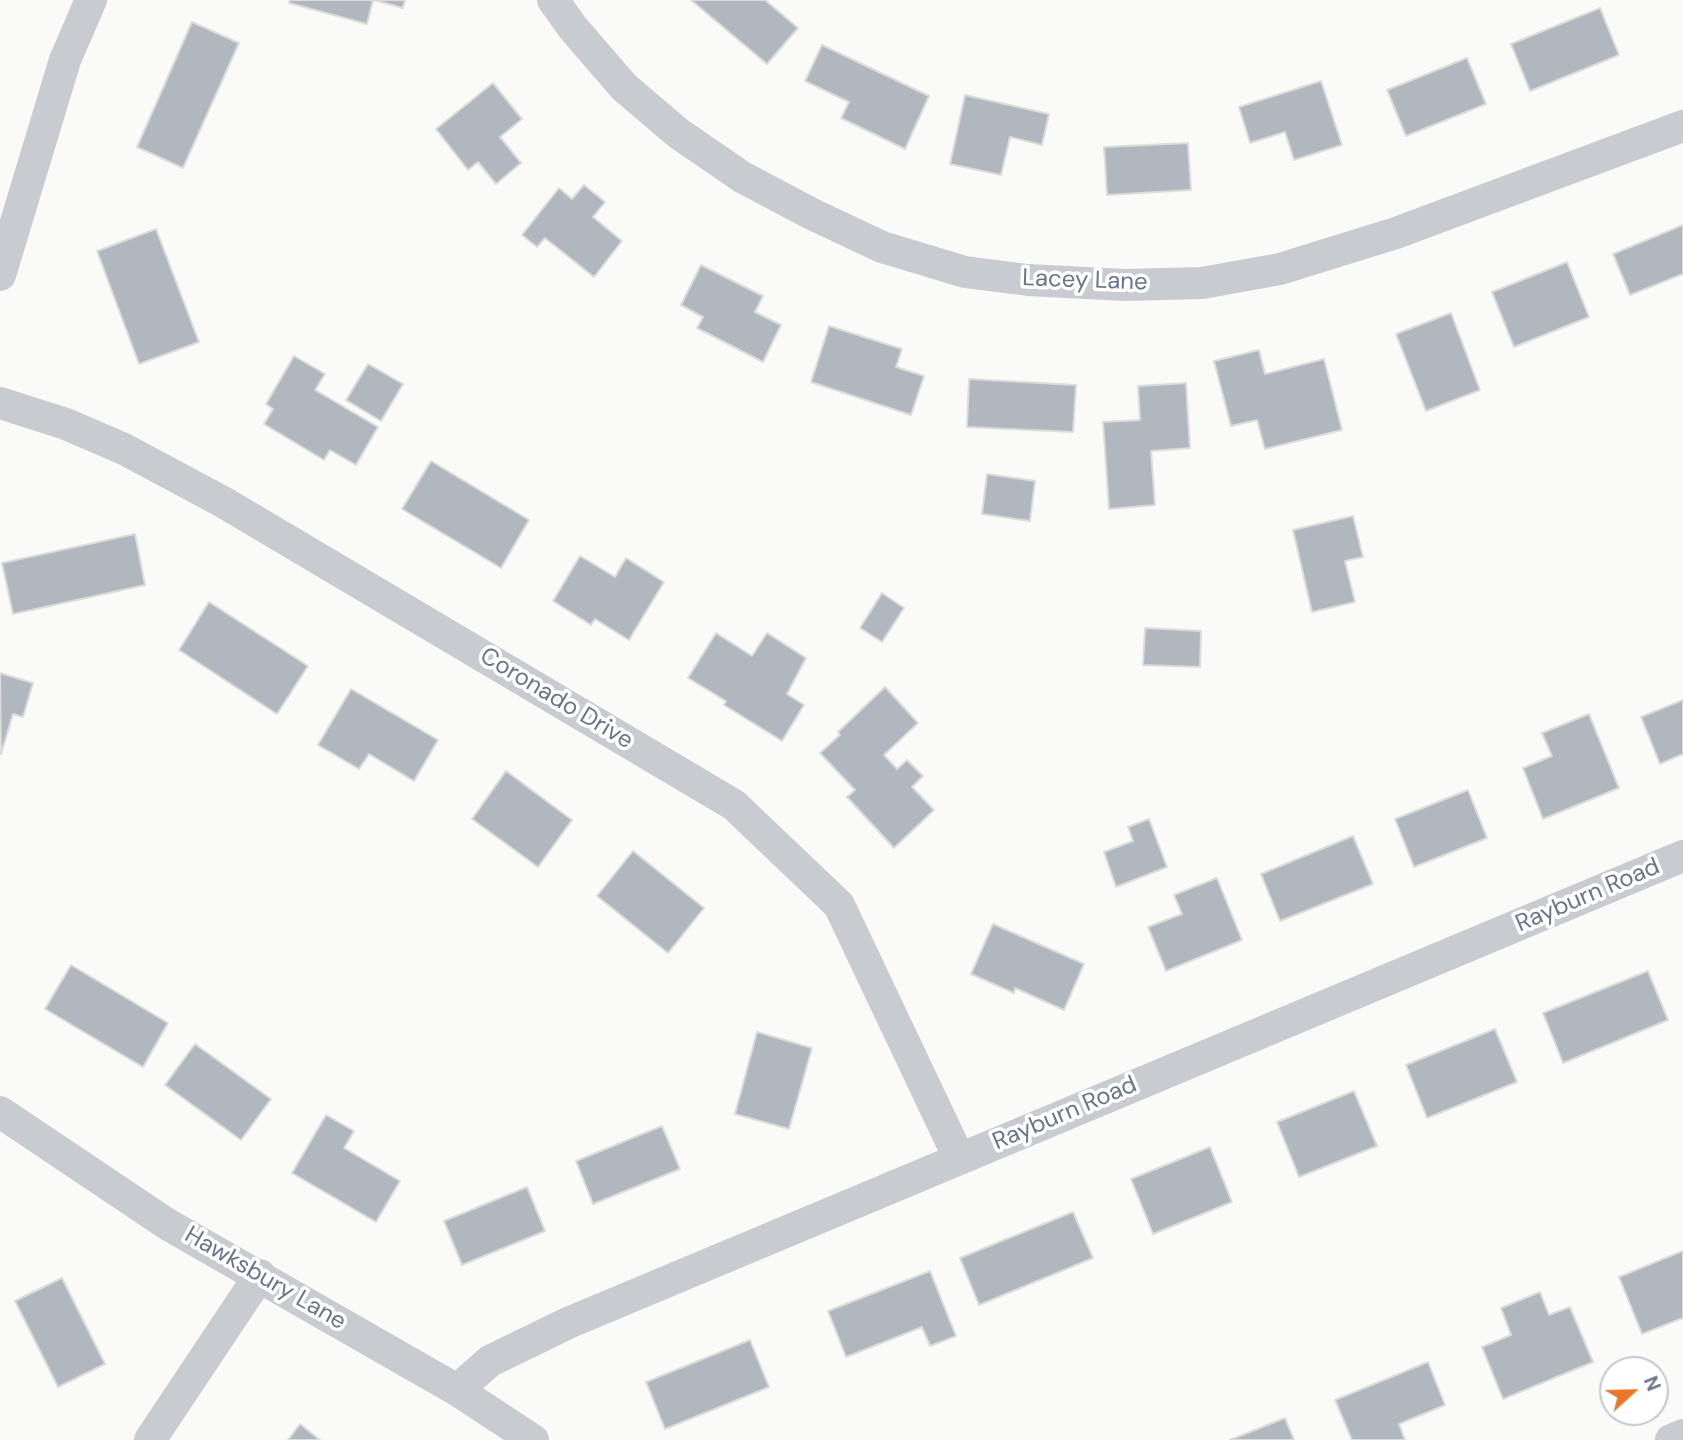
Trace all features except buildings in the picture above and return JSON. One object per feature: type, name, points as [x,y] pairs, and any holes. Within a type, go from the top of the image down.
[{"type":"street","points":[[0,275],[65,60],[91,0]]},
{"type":"street","name":"Lacey Lane","points":[[553,0],[573,28],[624,87],[678,133],[742,177],[883,247],[965,272],[1028,280],[1125,285],[1202,283],[1280,269],[1396,233],[1683,126]]},
{"type":"street","name":"Coronado Drive","points":[[0,403],[66,424],[124,449],[212,496],[734,805],[839,905],[959,1158]]},
{"type":"street","name":"Rayburn Road","points":[[457,1390],[490,1361],[568,1323],[1683,856]]},
{"type":"street","name":"Hawksbury Lane","points":[[0,1112],[167,1224],[457,1390],[533,1440]]},
{"type":"street","points":[[150,1440],[260,1275]]},
{"type":"street","points":[[1671,1440],[1683,1435]]}]
